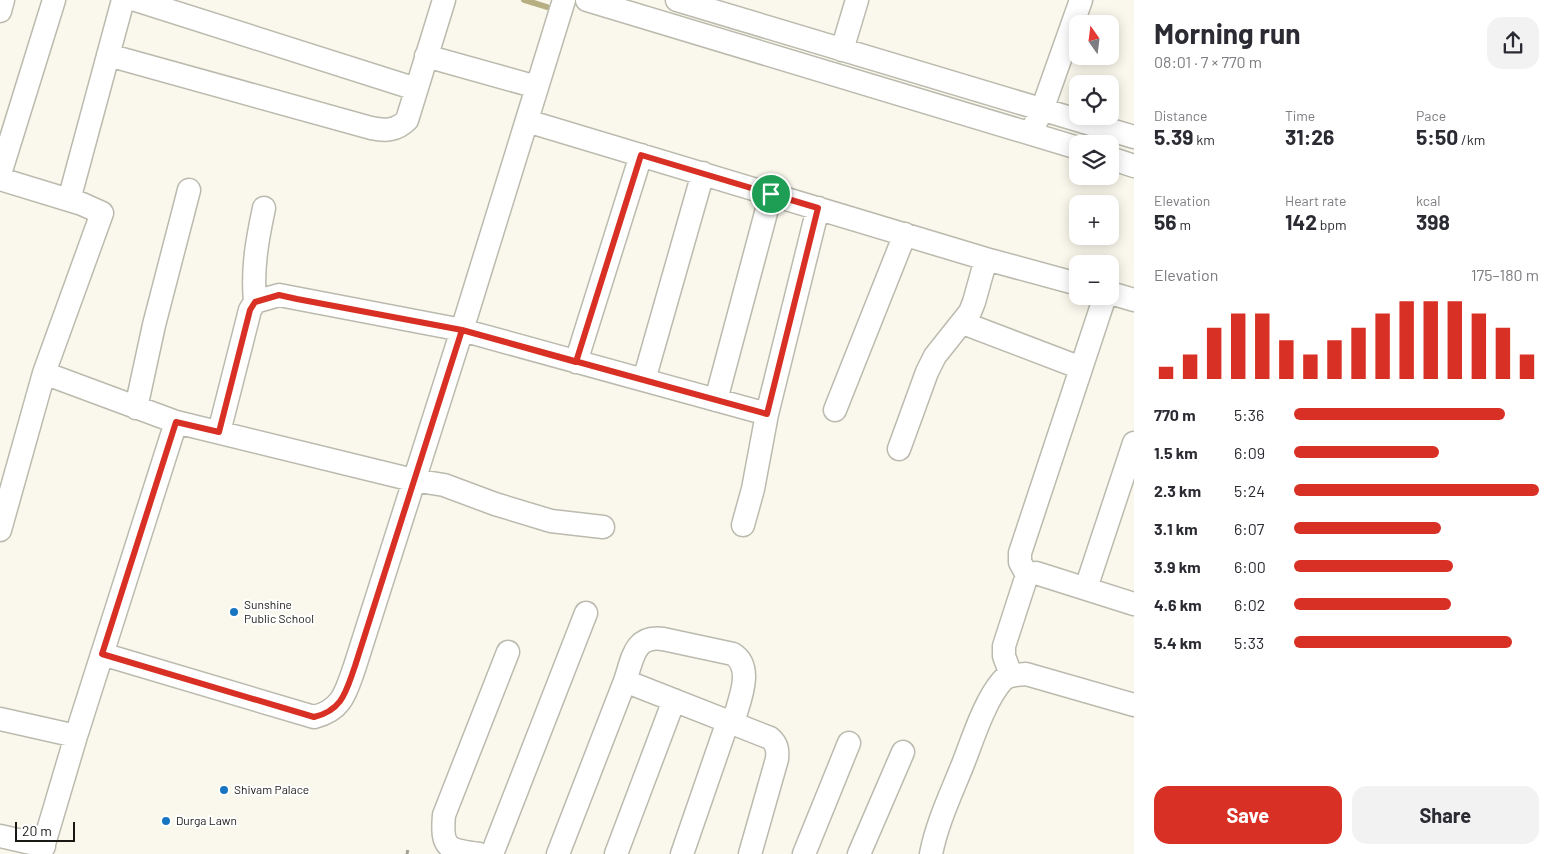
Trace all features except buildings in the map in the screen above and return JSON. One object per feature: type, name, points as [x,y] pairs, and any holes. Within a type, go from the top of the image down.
[{"type":"street","points":[[0,11],[3,0]]},
{"type":"street","points":[[0,174],[54,0]]},
{"type":"street","points":[[69,200],[124,0]]},
{"type":"street","points":[[136,0],[416,89]]},
{"type":"street","points":[[108,55],[381,130],[390,130],[402,126],[407,120],[444,0]]},
{"type":"street","points":[[102,654],[314,717],[325,714],[338,706],[349,683],[414,480],[564,0]]},
{"type":"street","points":[[587,0],[1069,145]]},
{"type":"street","points":[[677,0],[1134,137]]},
{"type":"street","points":[[842,50],[857,0]]},
{"type":"street","points":[[1031,134],[1042,110],[1081,0]]},
{"type":"street","points":[[426,56],[538,87]]},
{"type":"street","points":[[527,121],[986,259],[1069,282]]},
{"type":"street","points":[[576,362],[641,155]]},
{"type":"street","points":[[1119,161],[1134,166]]},
{"type":"street","points":[[644,380],[703,173]]},
{"type":"street","points":[[0,179],[69,200],[102,213],[9,464],[0,530]]},
{"type":"street","points":[[136,408],[154,325],[189,190]]},
{"type":"street","points":[[716,400],[771,194]]},
{"type":"street","points":[[219,432],[250,310],[255,302],[253,280],[255,253],[264,208]]},
{"type":"street","points":[[743,525],[753,489],[767,414],[818,208]]},
{"type":"street","points":[[835,410],[905,234]]},
{"type":"street","points":[[899,449],[934,356],[963,323],[974,302],[986,259]]},
{"type":"street","points":[[255,302],[279,295],[462,330],[767,414]]},
{"type":"street","points":[[1119,296],[1134,300]]},
{"type":"street","points":[[1011,675],[1004,656],[1004,646],[1026,575],[1020,562],[1020,557],[1102,305]]},
{"type":"street","points":[[963,323],[1081,368]]},
{"type":"street","points":[[44,373],[176,422],[414,480],[444,485],[495,504],[552,521],[603,527]]},
{"type":"street","points":[[0,836],[43,850],[76,736],[176,422]]},
{"type":"street","points":[[1086,588],[1134,442]]},
{"type":"street","points":[[1026,575],[1036,573],[1134,604]]},
{"type":"street","points":[[492,854],[586,612]]},
{"type":"street","points":[[558,854],[637,647],[646,639],[654,638],[734,654],[740,658],[744,672],[731,722],[682,854]]},
{"type":"street","points":[[479,854],[454,851],[446,844],[443,826],[444,815],[508,652]]},
{"type":"street","points":[[931,854],[937,830],[977,727],[1002,680],[1011,675],[1026,674],[1134,705]]},
{"type":"street","points":[[625,681],[731,722],[770,738],[774,742],[778,752],[750,854]]},
{"type":"street","points":[[616,854],[674,700]]},
{"type":"street","points":[[0,719],[76,736]]},
{"type":"street","points":[[804,854],[849,743]]},
{"type":"street","points":[[860,854],[904,752]]},
{"type":"path","points":[[407,854],[408,849]]},
{"type":"waterway","points":[[524,0],[547,7]]},
{"type":"place","name":"Sunshine Public School","points":[[234,612]]},
{"type":"place","name":"Shivam Palace","points":[[224,790]]},
{"type":"place","name":"Durga Lawn","points":[[166,821]]},
{"type":"route","points":[[771,194],[641,155],[576,362],[462,330],[279,295],[255,302],[250,310],[219,432],[176,422],[102,654],[314,717],[325,714],[338,706],[355,666],[462,330],[519,346],[576,362],[767,414],[818,208],[771,194]]}]
